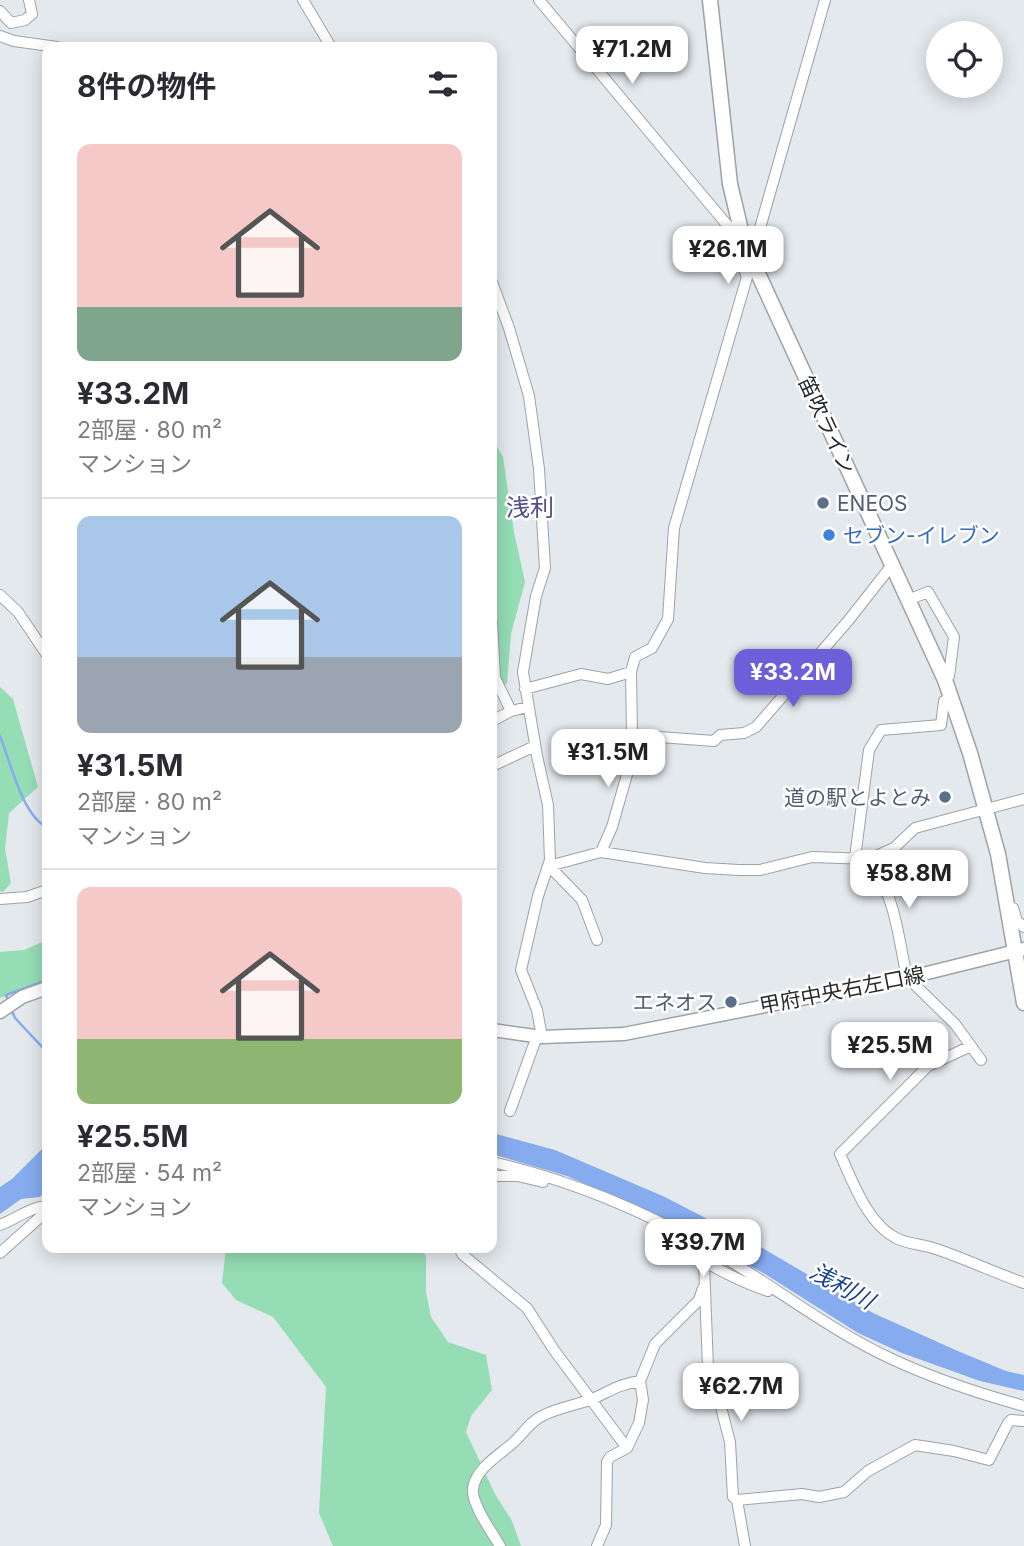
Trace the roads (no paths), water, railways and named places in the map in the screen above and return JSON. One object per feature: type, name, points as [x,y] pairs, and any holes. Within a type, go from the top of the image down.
[{"type":"highway","name":"笛吹ライン","points":[[710,0],[739,245],[945,680],[998,854],[1019,951],[1024,1003]]},
{"type":"main road","name":"甲府中央右左口線","points":[[497,1031],[540,1037],[624,1034],[908,977],[1019,951]]},
{"type":"main road","points":[[0,1012],[22,997],[42,990]]},
{"type":"street","points":[[0,11],[11,23],[25,20],[32,14],[29,0]]},
{"type":"street","points":[[303,0],[328,42]]},
{"type":"street","points":[[539,0],[728,226],[739,245],[747,277],[674,527],[667,619],[652,648],[635,657],[631,672],[632,735],[714,741],[720,735],[744,733],[756,727],[848,621],[892,565]]},
{"type":"street","points":[[739,245],[758,234],[825,0]]},
{"type":"street","points":[[0,36],[42,45]]},
{"type":"street","points":[[497,296],[529,396],[539,469],[545,569],[536,596],[523,672],[548,805],[549,866],[538,896],[534,923],[521,970],[537,1010],[540,1037],[510,1111]]},
{"type":"street","points":[[908,600],[928,592],[954,637],[949,676],[945,680]]},
{"type":"street","points":[[0,595],[18,612],[42,648]]},
{"type":"street","points":[[525,689],[581,674],[608,679],[631,672]]},
{"type":"street","points":[[497,682],[510,711]]},
{"type":"street","points":[[855,858],[869,750],[881,730],[941,725],[944,701],[951,698]]},
{"type":"street","points":[[497,718],[510,711],[528,707]]},
{"type":"street","points":[[601,852],[612,827],[638,736]]},
{"type":"street","points":[[497,764],[535,746]]},
{"type":"street","points":[[549,866],[601,852],[705,868],[739,870],[760,870],[812,856],[869,859],[894,848],[915,828],[1024,799]]},
{"type":"street","points":[[998,854],[1014,914],[1024,927]]},
{"type":"street","points":[[869,859],[883,879],[893,908],[908,977],[955,1024],[981,1060]]},
{"type":"street","points":[[549,866],[582,900],[597,940]]},
{"type":"street","points":[[0,899],[27,897],[42,892]]},
{"type":"street","points":[[971,1046],[928,1066],[840,1154],[865,1205],[875,1219],[896,1238],[977,1263],[1024,1283]]},
{"type":"street","points":[[497,1163],[554,1179],[648,1217],[708,1248],[849,1337],[894,1360],[1024,1406]]},
{"type":"street","points":[[497,1177],[518,1177],[552,1184],[554,1179]]},
{"type":"street","points":[[0,1225],[38,1206],[42,1207]]},
{"type":"street","points":[[0,1254],[42,1214]]},
{"type":"street","points":[[648,1217],[704,1263],[747,1284],[785,1297]]},
{"type":"street","points":[[462,1253],[527,1308],[554,1350],[627,1448]]},
{"type":"street","points":[[704,1263],[708,1368],[715,1384],[730,1442],[733,1497],[737,1500],[744,1546]]},
{"type":"street","points":[[597,1546],[606,1525],[607,1462],[610,1457],[627,1448],[639,1423],[643,1401],[640,1381],[655,1344],[699,1300],[704,1288]]},
{"type":"street","points":[[500,1546],[474,1501],[474,1485],[489,1462],[543,1415],[592,1399],[616,1386],[640,1381]]},
{"type":"street","points":[[737,1500],[803,1493],[819,1497],[844,1492],[868,1471],[915,1445],[989,1460],[1008,1423],[1011,1420],[1024,1421]]},
{"type":"water","points":[[497,1134],[555,1150],[665,1197],[759,1246],[873,1313],[1006,1371],[1024,1375],[1024,1391],[980,1381],[902,1353],[858,1333],[765,1274],[651,1213],[567,1176],[497,1155]]},
{"type":"water","points":[[42,1149],[42,1195],[21,1199],[0,1214],[0,1187],[12,1179]]},
{"type":"waterway","points":[[0,736],[24,800],[42,824]]},
{"type":"waterway","points":[[9,1003],[6,995],[42,982]]},
{"type":"waterway","points":[[11,1009],[15,1018],[42,1047]]},
{"type":"place","name":"ENEOS","points":[[823,503]]},
{"type":"place","name":"セブン-イレブン","points":[[829,535]]},
{"type":"place","name":"道の駅とよとみ","points":[[945,797]]},
{"type":"place","name":"エネオス","points":[[731,1002]]},
{"type":"district","name":"浅利","points":[[530,507]]},
{"type":"water label","name":"浅利川","points":[[842,1286]]}]
